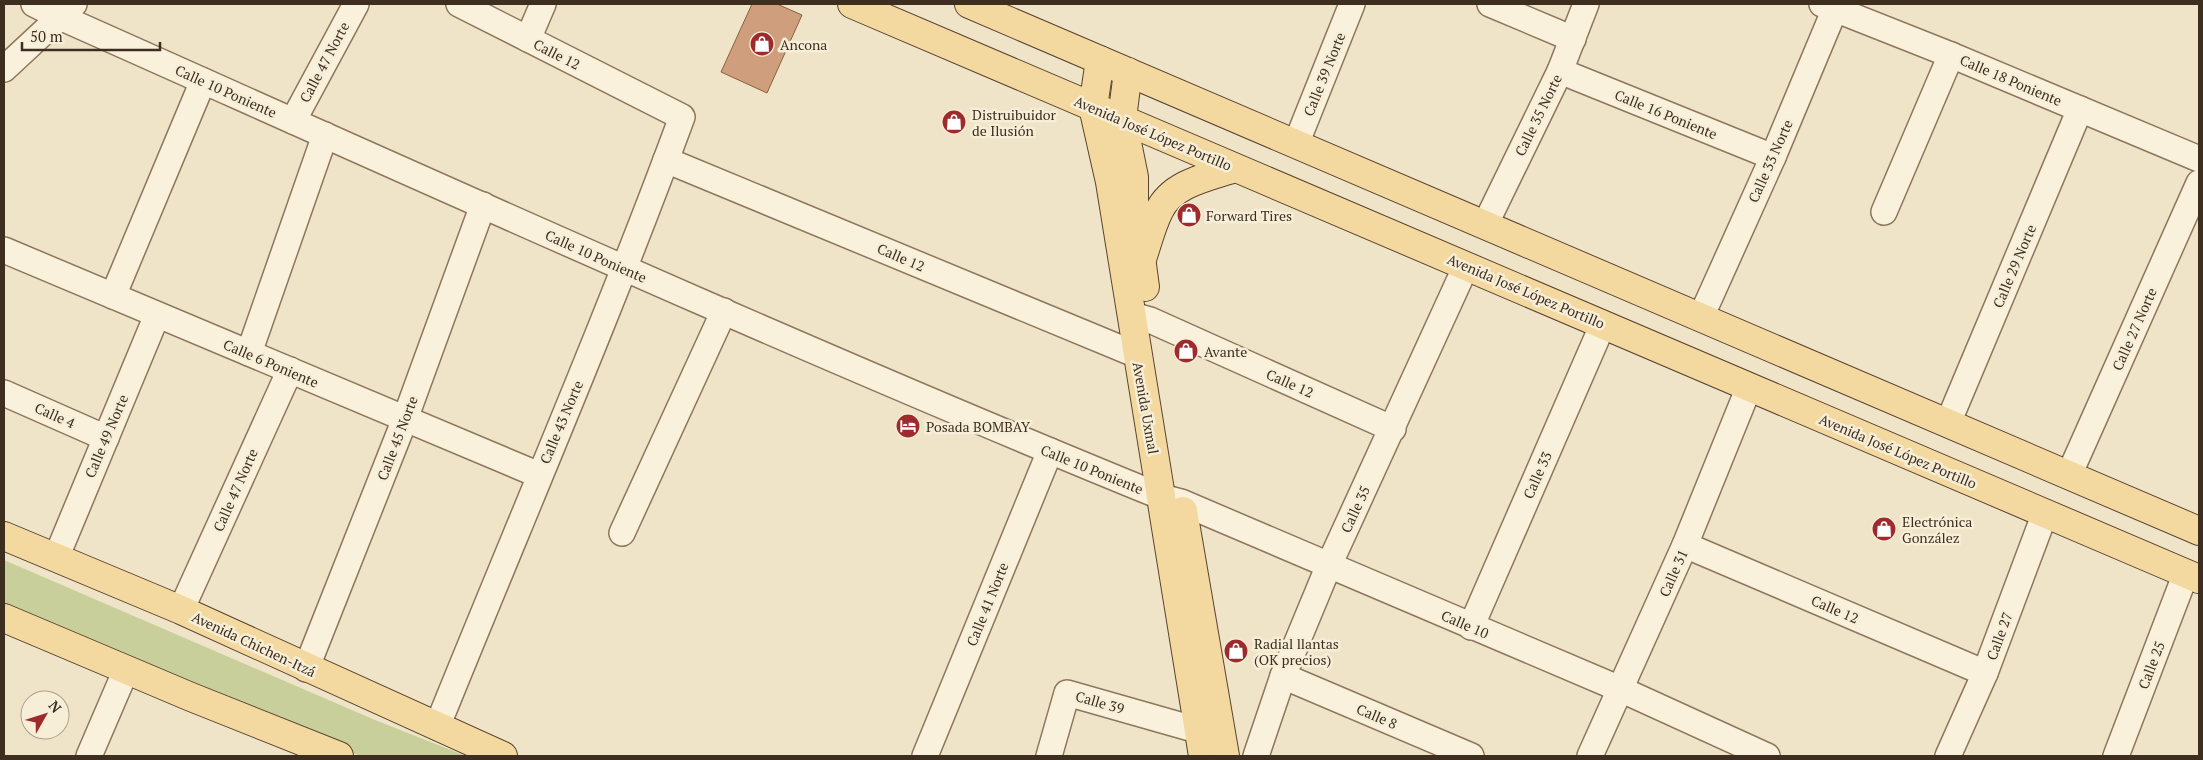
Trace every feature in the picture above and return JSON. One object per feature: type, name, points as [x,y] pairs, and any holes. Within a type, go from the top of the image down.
[{"type":"main road","name":"Avenida José López Portillo","points":[[852,4],[2193,576]]},
{"type":"main road","points":[[970,4],[2069,475],[2197,523]]},
{"type":"main road","name":"Avenida Uxmal","points":[[1100,60],[1093,107],[1141,317],[1156,363],[1197,730],[1203,756]]},
{"type":"main road","name":"Avenida Uxmal","points":[[1128,72],[1122,118],[1134,177],[1141,262],[1141,317],[1137,355],[1172,500],[1225,756]]},
{"type":"main road","points":[[1141,262],[1159,210],[1169,197],[1182,186],[1235,168]]},
{"type":"main road","name":"Avenida Chichen-Itzá","points":[[4,536],[181,610],[306,669],[503,756]]},
{"type":"main road","points":[[4,618],[126,670],[339,756]]},
{"type":"street","name":"Calle 10 Poniente","points":[[34,4],[67,11],[202,81],[483,206],[724,312],[1050,451],[1172,500]]},
{"type":"street","name":"Calle 47 Norte","points":[[292,121],[356,4]]},
{"type":"street","name":"Calle 12","points":[[459,4],[682,117]]},
{"type":"street","points":[[528,39],[543,4]]},
{"type":"street","name":"Calle 39 Norte","points":[[1296,144],[1352,4]]},
{"type":"street","points":[[1490,4],[1573,40]]},
{"type":"street","name":"Calle 35 Norte","points":[[1485,225],[1560,71],[1586,4]]},
{"type":"street","name":"Calle 18 Poniente","points":[[1831,5],[2199,158]]},
{"type":"street","name":"Calle 33 Norte","points":[[1701,317],[1772,157],[1831,5]]},
{"type":"street","points":[[4,69],[67,11]]},
{"type":"street","points":[[1884,212],[1951,55]]},
{"type":"street","name":"Calle 16 Poniente","points":[[1560,71],[1772,157]]},
{"type":"street","points":[[113,296],[202,81]]},
{"type":"street","name":"Calle 29 Norte","points":[[1948,423],[2080,109]]},
{"type":"street","name":"Calle 43 Norte","points":[[437,727],[539,475],[626,269],[682,117]]},
{"type":"street","points":[[249,353],[325,135]]},
{"type":"street","name":"Calle 12","points":[[666,160],[1137,355]]},
{"type":"street","name":"Calle 27 Norte","points":[[2069,475],[2199,184]]},
{"type":"street","name":"Calle 45 Norte","points":[[306,669],[405,419],[483,206]]},
{"type":"street","name":"Calle 6 Poniente","points":[[4,250],[539,475]]},
{"type":"street","name":"Calle 35","points":[[1256,756],[1283,676],[1329,565],[1393,429],[1466,266]]},
{"type":"street","points":[[622,533],[724,312]]},
{"type":"street","name":"Calle 49 Norte","points":[[56,558],[157,315]]},
{"type":"street","name":"Calle 12","points":[[1141,317],[1393,429]]},
{"type":"street","name":"Calle 33","points":[[1471,627],[1603,324]]},
{"type":"street","name":"Calle 47 Norte","points":[[181,610],[290,370]]},
{"type":"street","name":"Calle 31","points":[[1590,756],[1685,545],[1749,387]]},
{"type":"street","name":"Calle 4","points":[[4,393],[106,438]]},
{"type":"street","name":"Calle 41 Norte","points":[[925,756],[1050,451]]},
{"type":"street","name":"Calle 10","points":[[1172,500],[1620,689],[1766,756]]},
{"type":"street","name":"Calle 27","points":[[1948,756],[1985,673],[2045,513]]},
{"type":"street","name":"Calle 12","points":[[1685,545],[1985,673]]},
{"type":"street","name":"Calle 25","points":[[2116,756],[2193,576]]},
{"type":"street","points":[[89,756],[126,670]]},
{"type":"street","name":"Calle 8","points":[[1283,676],[1471,756]]},
{"type":"street","name":"Calle 39","points":[[1049,756],[1067,693],[1197,730]]},
{"type":"green space","points":[[4,560],[375,720],[466,756],[360,756],[4,605]]},
{"type":"building","name":"Ancona","points":[[752,4],[777,4],[802,15],[767,93],[721,72]]},
{"type":"place","name":"Ancona","points":[[762,44]]},
{"type":"place","name":"Distruibuidor de Ilusión","points":[[954,122]]},
{"type":"place","name":"Forward Tires","points":[[1189,215]]},
{"type":"place","name":"Avante","points":[[1186,351]]},
{"type":"place","name":"Posada BOMBAY","points":[[908,426]]},
{"type":"place","name":"Electrónica González","points":[[1884,529]]},
{"type":"place","name":"Radial llantas (OK precios)","points":[[1236,651]]}]
